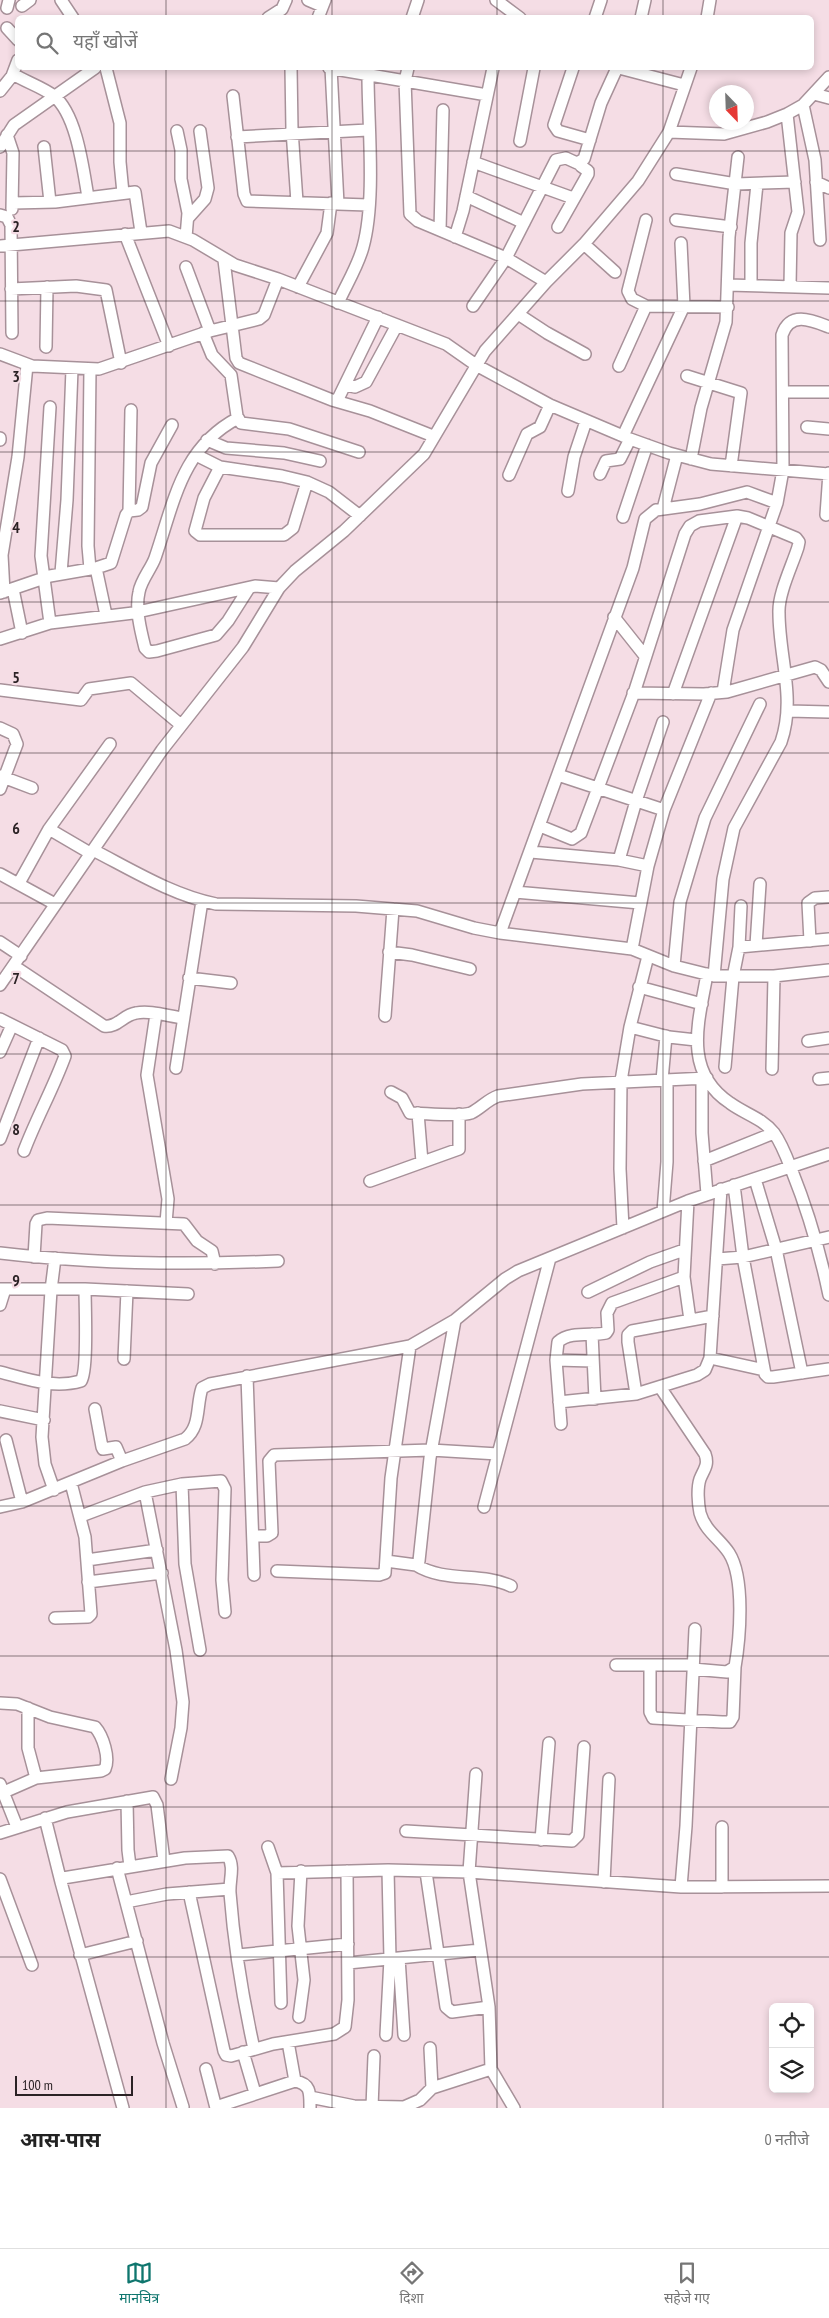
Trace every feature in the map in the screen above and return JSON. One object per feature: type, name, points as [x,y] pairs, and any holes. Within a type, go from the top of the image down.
[{"type":"street","points":[[61,0],[71,14]]},
{"type":"street","points":[[273,15],[282,9],[286,0]]},
{"type":"street","points":[[308,0],[324,3],[319,15]]},
{"type":"street","points":[[413,15],[418,0]]},
{"type":"street","points":[[596,15],[601,0]]},
{"type":"street","points":[[642,15],[644,0]]},
{"type":"street","points":[[708,15],[710,0]]},
{"type":"street","points":[[503,6],[516,15]]},
{"type":"street","points":[[7,28],[15,37]]},
{"type":"street","points":[[0,91],[15,68]]},
{"type":"street","points":[[0,147],[14,125],[92,70]]},
{"type":"street","points":[[107,70],[120,123],[120,162],[123,193]]},
{"type":"street","points":[[291,70],[292,135],[298,202]]},
{"type":"street","points":[[298,287],[328,233],[335,204],[335,132],[330,70]]},
{"type":"street","points":[[341,70],[487,95]]},
{"type":"street","points":[[408,70],[406,81],[410,214],[418,221],[506,258],[546,282]]},
{"type":"street","points":[[454,237],[474,162],[493,70]]},
{"type":"street","points":[[520,141],[534,70]]},
{"type":"street","points":[[572,70],[554,125],[558,131],[590,140]]},
{"type":"street","points":[[473,306],[506,258],[556,160],[561,158],[577,163],[584,159],[601,103],[622,70]]},
{"type":"street","points":[[630,70],[684,86]]},
{"type":"street","points":[[1,982],[181,725],[243,647],[279,588],[290,575],[360,516],[424,454],[476,365],[546,282],[584,244],[638,180],[669,132],[690,70]]},
{"type":"street","points":[[13,74],[54,97],[67,114],[72,126],[88,197]]},
{"type":"street","points":[[338,303],[363,247],[368,205],[368,75]]},
{"type":"street","points":[[669,132],[724,134],[787,114],[803,105],[829,78]]},
{"type":"street","points":[[814,94],[829,98]]},
{"type":"street","points":[[233,96],[244,194],[247,201],[368,205]]},
{"type":"street","points":[[803,105],[815,160],[820,240]]},
{"type":"street","points":[[440,230],[442,110]]},
{"type":"street","points":[[787,114],[798,212],[791,233],[790,286]]},
{"type":"street","points":[[237,137],[368,130]]},
{"type":"street","points":[[176,131],[188,218],[186,237]]},
{"type":"street","points":[[188,218],[207,194],[200,131]]},
{"type":"street","points":[[7,135],[13,154],[13,203],[11,212],[4,216],[11,225],[5,246],[11,289],[12,333]]},
{"type":"street","points":[[44,147],[50,202]]},
{"type":"street","points":[[691,459],[701,408],[726,322],[731,227],[738,157]]},
{"type":"street","points":[[474,162],[573,198]]},
{"type":"street","points":[[558,226],[588,174],[588,171],[581,166],[581,162]]},
{"type":"street","points":[[676,174],[736,184],[795,182]]},
{"type":"street","points":[[816,182],[829,188]]},
{"type":"street","points":[[751,285],[751,243],[757,184]]},
{"type":"street","points":[[13,203],[50,202],[136,193],[141,232]]},
{"type":"street","points":[[466,196],[524,223]]},
{"type":"street","points":[[646,220],[628,291],[632,300],[646,306],[728,307]]},
{"type":"street","points":[[676,220],[731,227]]},
{"type":"street","points":[[5,246],[166,230],[186,237],[224,260],[446,344],[476,365],[550,405],[626,438],[691,459],[731,466],[829,474],[826,515]]},
{"type":"street","points":[[125,234],[169,346]]},
{"type":"street","points":[[600,474],[606,460],[620,459],[626,438],[684,306],[681,243]]},
{"type":"street","points":[[584,244],[615,272]]},
{"type":"street","points":[[224,260],[236,358],[239,363],[338,402],[370,411],[433,436]]},
{"type":"street","points":[[186,267],[212,355],[231,375],[240,423],[289,430],[359,452]]},
{"type":"street","points":[[0,354],[27,365],[72,368],[90,369],[121,362],[206,332],[254,322],[264,315],[278,280]]},
{"type":"street","points":[[728,285],[829,288]]},
{"type":"street","points":[[11,289],[76,286],[106,290],[121,362]]},
{"type":"street","points":[[46,348],[47,287]]},
{"type":"street","points":[[619,366],[646,306]]},
{"type":"street","points":[[518,314],[585,354]]},
{"type":"street","points":[[338,402],[378,318]]},
{"type":"street","points":[[723,692],[733,630],[767,527],[777,503],[783,470],[784,392],[782,335],[788,323],[794,319],[802,318],[829,327]]},
{"type":"street","points":[[345,385],[360,386],[366,382],[397,324]]},
{"type":"street","points":[[22,633],[5,591],[2,555],[18,457],[27,365]]},
{"type":"street","points":[[61,573],[67,500],[72,368]]},
{"type":"street","points":[[90,369],[88,546],[106,615]]},
{"type":"street","points":[[688,376],[741,393],[731,466]]},
{"type":"street","points":[[784,392],[829,392]]},
{"type":"street","points":[[509,475],[527,434],[540,427],[550,405]]},
{"type":"street","points":[[50,407],[41,542],[43,578],[50,623]]},
{"type":"street","points":[[5,591],[43,578],[93,568],[112,561],[126,515],[129,511],[131,410]]},
{"type":"street","points":[[238,418],[214,433],[207,440],[180,480],[153,563],[139,591],[139,611],[145,648],[149,652],[157,651],[216,635],[228,621],[249,588]]},
{"type":"street","points":[[568,492],[575,451],[586,421]]},
{"type":"street","points":[[129,511],[138,510],[142,507],[151,463],[172,425]]},
{"type":"street","points":[[807,427],[829,429]]},
{"type":"street","points":[[207,440],[226,448],[284,453],[320,461]]},
{"type":"street","points":[[623,517],[647,445]]},
{"type":"street","points":[[196,455],[220,467],[282,476],[307,482],[329,492],[360,516]]},
{"type":"street","points":[[663,509],[677,455]]},
{"type":"street","points":[[220,467],[204,498],[195,531],[200,535],[284,535],[293,528],[307,482]]},
{"type":"street","points":[[500,933],[633,568],[645,519],[650,513],[663,509],[700,504],[747,492],[777,503]]},
{"type":"street","points":[[673,694],[737,516]]},
{"type":"street","points":[[540,826],[569,838],[577,837],[633,693],[687,529],[699,521],[737,516],[748,518],[796,538],[799,542],[779,606],[787,676],[788,711],[781,742],[734,828],[723,879],[711,975],[702,1004],[696,1040],[705,1078],[702,1133],[707,1194]]},
{"type":"street","points":[[0,640],[50,623],[139,611],[249,588],[279,588]]},
{"type":"street","points":[[614,617],[646,656]]},
{"type":"street","points":[[633,693],[723,692],[815,667],[821,670],[829,682]]},
{"type":"street","points":[[0,690],[81,700],[89,689],[131,683],[181,725]]},
{"type":"street","points":[[632,949],[648,866],[664,810],[710,693]]},
{"type":"street","points":[[674,966],[680,902],[705,818],[760,704]]},
{"type":"street","points":[[788,711],[829,712]]},
{"type":"street","points":[[619,860],[636,801],[664,722]]},
{"type":"street","points":[[0,728],[13,734],[17,744],[1,781],[32,788]]},
{"type":"street","points":[[19,883],[50,829],[110,744]]},
{"type":"street","points":[[558,775],[664,810]]},
{"type":"street","points":[[50,829],[91,852],[151,880],[202,901],[216,904],[248,903],[417,911],[474,928],[500,933],[632,949],[674,966],[733,978],[829,970]]},
{"type":"street","points":[[530,852],[619,860],[648,866]]},
{"type":"street","points":[[0,874],[55,904]]},
{"type":"street","points":[[756,945],[760,884]]},
{"type":"street","points":[[515,892],[640,903]]},
{"type":"street","points":[[810,941],[808,903],[815,898],[829,897]]},
{"type":"street","points":[[176,1068],[202,901]]},
{"type":"street","points":[[725,1067],[733,978],[739,947],[741,906]]},
{"type":"street","points":[[385,1016],[393,909]]},
{"type":"street","points":[[739,947],[829,939]]},
{"type":"street","points":[[0,942],[21,956]]},
{"type":"street","points":[[389,952],[412,954],[470,969]]},
{"type":"street","points":[[623,1228],[620,1169],[621,1081],[630,1027],[648,956]]},
{"type":"street","points":[[14,966],[104,1026],[112,1026],[134,1013],[183,1018]]},
{"type":"street","points":[[772,1069],[774,976]]},
{"type":"street","points":[[189,978],[231,982]]},
{"type":"street","points":[[640,987],[702,1004]]},
{"type":"street","points":[[156,1014],[147,1075],[168,1200],[166,1223]]},
{"type":"street","points":[[0,1019],[62,1050],[65,1056],[53,1087],[32,1128],[24,1151]]},
{"type":"street","points":[[0,1052],[12,1025]]},
{"type":"street","points":[[630,1027],[666,1036],[696,1040]]},
{"type":"street","points":[[663,1211],[667,1162],[666,1036]]},
{"type":"street","points":[[0,1139],[39,1038]]},
{"type":"street","points":[[808,1041],[829,1038]]},
{"type":"street","points":[[391,1092],[402,1098],[409,1112],[459,1114],[471,1112],[498,1096],[582,1084],[705,1078]]},
{"type":"street","points":[[705,1078],[725,1100],[761,1120],[774,1133],[791,1168],[816,1240],[829,1295]]},
{"type":"street","points":[[418,1113],[422,1162]]},
{"type":"street","points":[[370,1181],[460,1148],[459,1114]]},
{"type":"street","points":[[704,1161],[774,1133]]},
{"type":"street","points":[[0,1507],[22,1502],[122,1461],[185,1439],[193,1433],[196,1426],[202,1388],[210,1384],[410,1346],[455,1320],[506,1279],[550,1258],[688,1201],[829,1154]]},
{"type":"street","points":[[755,1178],[776,1249],[802,1373]]},
{"type":"street","points":[[734,1185],[743,1257],[764,1370],[768,1377],[829,1369]]},
{"type":"street","points":[[559,1402],[636,1394],[697,1375],[705,1370],[710,1358],[721,1189]]},
{"type":"street","points":[[688,1201],[684,1277],[690,1320]]},
{"type":"street","points":[[34,1257],[36,1224],[43,1218],[187,1225],[197,1241],[212,1251],[215,1264]]},
{"type":"street","points":[[717,1259],[743,1257],[829,1237]]},
{"type":"street","points":[[588,1292],[650,1262],[684,1250]]},
{"type":"street","points":[[0,1252],[34,1257],[194,1265],[278,1261]]},
{"type":"street","points":[[54,1490],[42,1450],[51,1290],[55,1258]]},
{"type":"street","points":[[484,1506],[550,1258]]},
{"type":"street","points":[[561,1424],[556,1360],[557,1346],[560,1340],[572,1336],[606,1333],[608,1330],[607,1313],[612,1303],[684,1277]]},
{"type":"street","points":[[0,1305],[2,1289],[85,1289],[188,1294]]},
{"type":"street","points":[[0,1372],[45,1384],[76,1383],[81,1381],[84,1377],[85,1289]]},
{"type":"street","points":[[124,1360],[127,1291]]},
{"type":"street","points":[[636,1394],[628,1335],[639,1328],[713,1316]]},
{"type":"street","points":[[416,1565],[420,1556],[431,1450],[455,1320]]},
{"type":"street","points":[[592,1334],[595,1399]]},
{"type":"street","points":[[277,1570],[379,1575],[385,1572],[394,1450],[410,1346]]},
{"type":"street","points":[[710,1358],[764,1370]]},
{"type":"street","points":[[556,1360],[593,1361]]},
{"type":"street","points":[[247,1376],[254,1576]]},
{"type":"street","points":[[650,1665],[651,1716],[657,1719],[691,1719],[722,1722],[732,1720],[739,1610],[738,1578],[730,1555],[708,1530],[701,1514],[698,1486],[707,1460],[705,1454],[660,1387]]},
{"type":"street","points":[[95,1409],[102,1447],[104,1449],[116,1448],[122,1461]]},
{"type":"street","points":[[0,1411],[44,1420]]},
{"type":"street","points":[[6,1440],[22,1502]]},
{"type":"street","points":[[253,1536],[267,1536],[272,1533],[269,1461],[274,1455],[374,1453],[394,1450],[498,1454]]},
{"type":"street","points":[[80,1516],[145,1492],[182,1484],[217,1480],[224,1484],[222,1580],[224,1612]]},
{"type":"street","points":[[55,1618],[90,1616],[87,1560],[80,1516],[70,1483]]},
{"type":"street","points":[[182,1484],[185,1564],[200,1650]]},
{"type":"street","points":[[145,1492],[176,1650],[183,1702],[181,1728],[171,1779]]},
{"type":"street","points":[[87,1560],[157,1550]]},
{"type":"street","points":[[386,1561],[416,1565],[432,1572],[455,1577],[500,1582],[511,1586]]},
{"type":"street","points":[[88,1582],[162,1573]]},
{"type":"street","points":[[680,1887],[695,1629]]},
{"type":"street","points":[[616,1665],[693,1667],[727,1672],[735,1667]]},
{"type":"street","points":[[0,1703],[14,1703],[50,1717],[95,1727],[102,1738],[107,1764],[105,1769],[101,1771],[36,1778],[2,1788],[17,1827]]},
{"type":"street","points":[[28,1708],[28,1741],[36,1778]]},
{"type":"street","points":[[541,1840],[548,1743]]},
{"type":"street","points":[[406,1831],[568,1842],[576,1839],[584,1747]]},
{"type":"street","points":[[476,1774],[470,1835],[469,1872],[489,2007],[492,2069],[514,2108]]},
{"type":"street","points":[[604,1882],[609,1779]]},
{"type":"street","points":[[0,1833],[84,1808],[148,1796],[156,1800],[164,1861]]},
{"type":"street","points":[[128,1801],[128,1850],[130,1866]]},
{"type":"street","points":[[46,1818],[80,1955],[123,2108]]},
{"type":"street","points":[[722,1828],[722,1887]]},
{"type":"street","points":[[268,1847],[277,1873],[281,2003]]},
{"type":"street","points":[[61,1882],[67,1876],[117,1868],[214,1855],[228,1856],[232,1866],[230,1889],[255,2093]]},
{"type":"street","points":[[117,1868],[161,2035],[183,2107]]},
{"type":"street","points":[[277,1873],[388,1870],[469,1872],[680,1887],[829,1886]]},
{"type":"street","points":[[388,1870],[394,1958],[404,2035]]},
{"type":"street","points":[[299,2017],[304,1980],[298,1918],[301,1871]]},
{"type":"street","points":[[189,1892],[224,2051],[226,2055],[230,2056],[288,2042],[334,2034],[344,2027],[347,2020],[347,1871]]},
{"type":"street","points":[[426,1872],[446,2007],[448,2011],[452,2012],[489,2007]]},
{"type":"street","points":[[0,1879],[32,1965]]},
{"type":"street","points":[[126,1902],[189,1892],[230,1889]]},
{"type":"street","points":[[80,1955],[137,1941]]},
{"type":"street","points":[[238,1954],[348,1944]]},
{"type":"street","points":[[348,1963],[480,1950]]},
{"type":"street","points":[[386,2034],[394,1958]]},
{"type":"street","points":[[288,2042],[295,2081]]},
{"type":"street","points":[[430,2048],[432,2088]]},
{"type":"street","points":[[372,2107],[374,2056]]},
{"type":"street","points":[[206,2069],[216,2107],[295,2081],[304,2083],[308,2087],[310,2103],[404,2107],[413,2105],[432,2088],[492,2069]]}]
